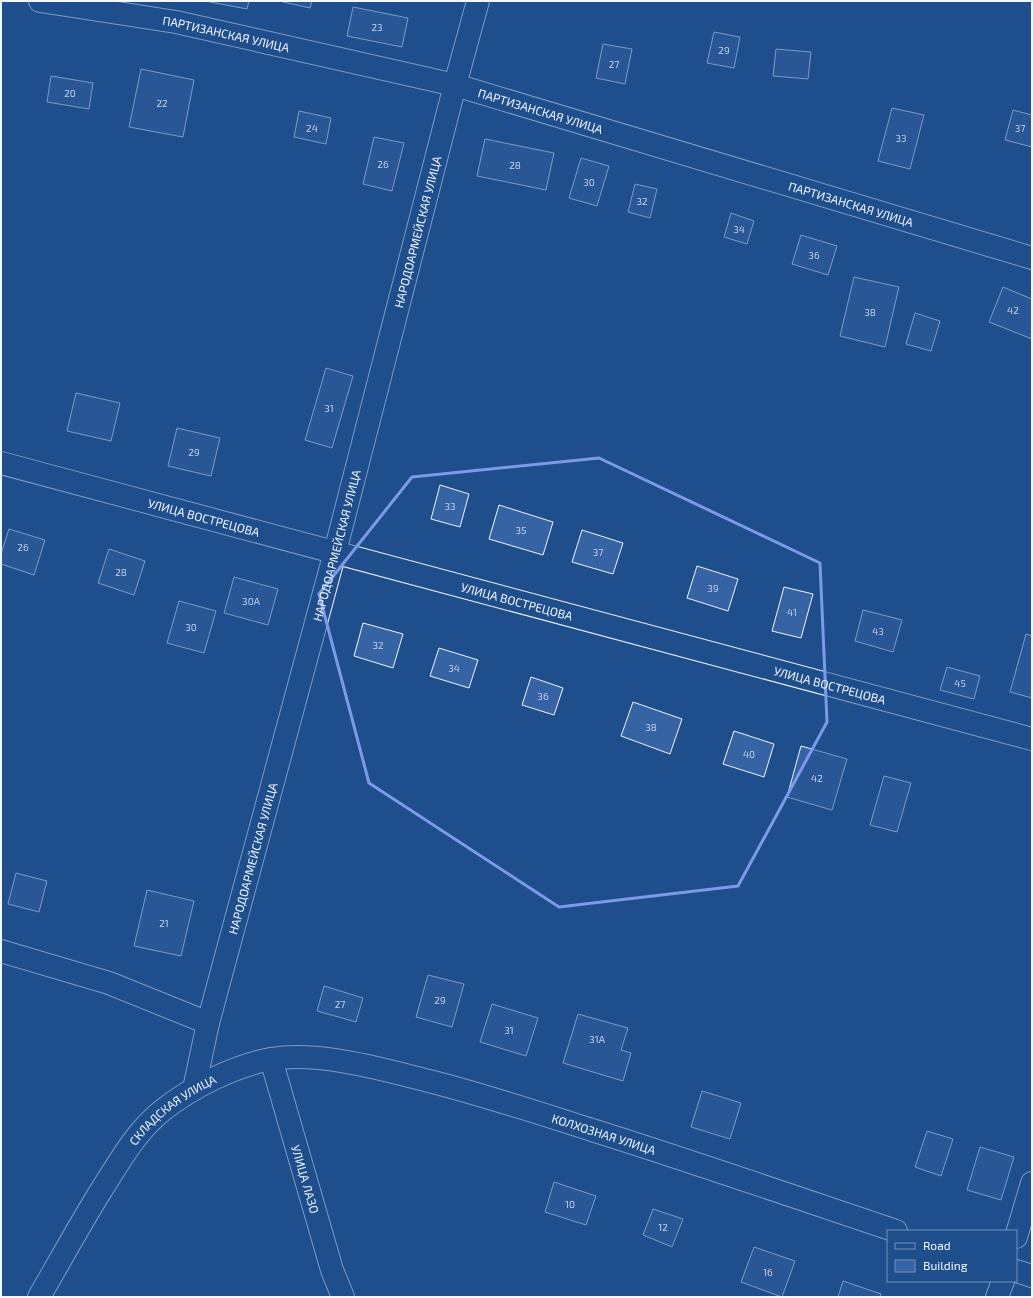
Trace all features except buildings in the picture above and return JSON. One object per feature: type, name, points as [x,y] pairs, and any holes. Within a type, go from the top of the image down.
[{"type":"street","name":"ПАРТИЗАНСКАЯ УЛИЦА","points":[[40,1],[176,22],[455,85],[1032,258]]},
{"type":"street","name":"НАРОДОАРМЕЙСКАЯ УЛИЦА","points":[[194,1089],[208,1023],[335,552],[478,1]]},
{"type":"street","name":"УЛИЦА ВОСТРЕЦОВА","points":[[1,462],[1032,739]]},
{"type":"street","points":[[1,951],[109,983],[208,1023]]},
{"type":"street","name":"СКЛАДСКАЯ УЛИЦА","points":[[39,1297],[81,1223],[126,1150],[138,1135],[163,1110],[214,1077],[271,1059],[306,1057]]},
{"type":"street","name":"КОЛХОЗНАЯ УЛИЦА","points":[[306,1057],[341,1061],[387,1070],[481,1095],[656,1150],[893,1230]]},
{"type":"street","name":"УЛИЦА ЛАЗО","points":[[271,1059],[332,1270],[343,1297]]},
{"type":"street","points":[[1017,1234],[1032,1183]]},
{"type":"street","points":[[1017,1271],[1032,1276]]},
{"type":"street","points":[[997,1297],[1002,1282]]},
{"type":"highlighted area","points":[[599,458],[820,563],[827,722],[738,886],[559,907],[369,783],[319,594],[412,477]]}]
